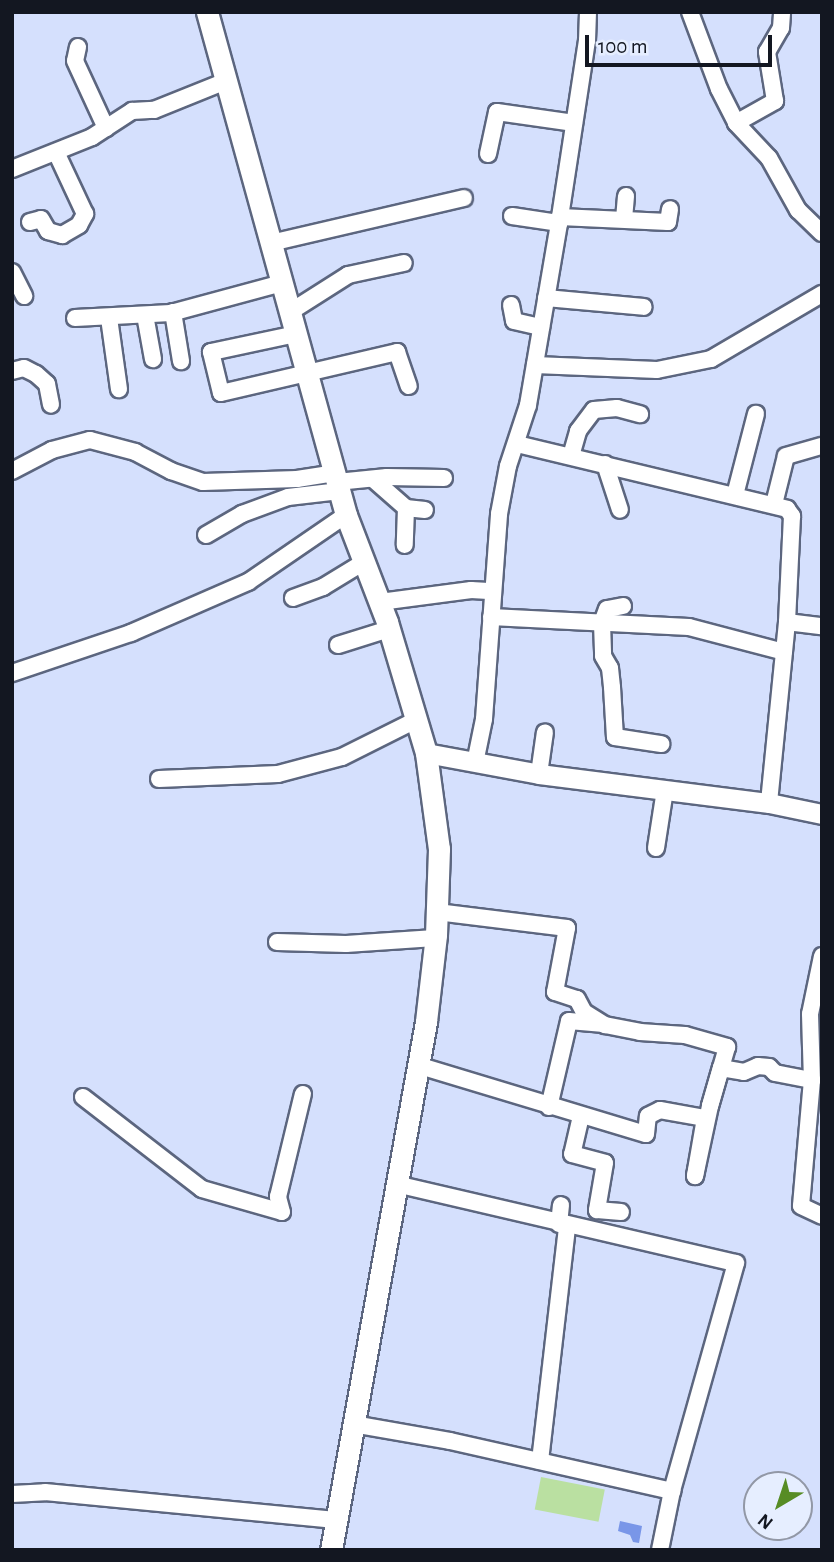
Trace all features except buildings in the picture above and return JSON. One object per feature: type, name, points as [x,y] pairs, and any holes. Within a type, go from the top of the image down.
[{"type":"main road","points":[[207,12],[346,515],[389,629],[426,753],[439,849],[437,912],[426,1022],[331,1550]]},
{"type":"street","points":[[475,763],[484,719],[499,514],[535,365],[587,41],[588,12]]},
{"type":"street","points":[[690,12],[719,89],[736,123],[769,158],[798,210],[822,233]]},
{"type":"street","points":[[736,123],[775,101],[767,52],[781,28],[782,12]]},
{"type":"street","points":[[78,47],[75,61],[106,128]]},
{"type":"street","points":[[12,169],[106,128],[132,111],[154,110],[226,81]]},
{"type":"street","points":[[488,153],[497,112],[574,123]]},
{"type":"street","points":[[30,222],[41,219],[48,231],[62,235],[79,225],[85,214],[56,152]]},
{"type":"street","points":[[624,219],[626,196]]},
{"type":"street","points":[[271,243],[464,198]]},
{"type":"street","points":[[512,216],[559,220],[624,219],[668,222],[670,209]]},
{"type":"street","points":[[290,312],[348,275],[404,263]]},
{"type":"street","points":[[12,272],[24,296]]},
{"type":"street","points":[[75,318],[173,312],[282,283]]},
{"type":"street","points":[[535,365],[657,370],[711,359],[822,294]]},
{"type":"street","points":[[546,298],[644,307]]},
{"type":"street","points":[[511,305],[514,321],[541,327]]},
{"type":"street","points":[[173,312],[181,361]]},
{"type":"street","points":[[145,315],[153,359]]},
{"type":"street","points":[[109,318],[119,389]]},
{"type":"street","points":[[296,334],[211,352],[221,393],[397,352],[409,386]]},
{"type":"street","points":[[12,371],[24,368],[36,374],[47,384],[51,405]]},
{"type":"street","points":[[571,456],[578,431],[594,410],[617,408],[640,414]]},
{"type":"street","points":[[735,495],[756,414]]},
{"type":"street","points":[[12,471],[52,450],[90,440],[135,452],[172,471],[203,482],[297,479],[337,482],[444,478]]},
{"type":"street","points":[[517,443],[774,504],[787,509],[792,516],[787,622],[769,803]]},
{"type":"street","points":[[774,504],[786,456],[822,446]]},
{"type":"street","points":[[605,464],[621,510]]},
{"type":"street","points":[[373,479],[406,508],[425,510]]},
{"type":"street","points":[[206,535],[242,514],[337,482]]},
{"type":"street","points":[[405,545],[406,508]]},
{"type":"street","points":[[12,673],[131,634],[248,582],[346,515]]},
{"type":"street","points":[[293,598],[324,586],[364,562]]},
{"type":"street","points":[[380,603],[471,590],[493,591]]},
{"type":"street","points":[[623,606],[607,609],[602,623],[603,656],[610,668],[615,737],[661,744]]},
{"type":"street","points":[[491,617],[689,627],[784,652]]},
{"type":"street","points":[[787,622],[822,626]]},
{"type":"street","points":[[338,645],[389,629]]},
{"type":"street","points":[[159,779],[278,774],[342,757],[416,720]]},
{"type":"street","points":[[539,774],[545,732]]},
{"type":"street","points":[[426,753],[539,774],[769,803],[822,814]]},
{"type":"street","points":[[656,848],[665,790]]},
{"type":"street","points":[[437,912],[567,928],[555,992],[577,999],[584,1012],[605,1025]]},
{"type":"street","points":[[277,942],[346,944],[435,938]]},
{"type":"street","points":[[822,956],[810,1014],[812,1080],[801,1206],[822,1216]]},
{"type":"street","points":[[417,1065],[550,1107],[646,1134],[648,1116],[660,1110],[705,1118],[695,1176],[726,1047],[685,1035],[640,1032],[569,1021],[550,1107]]},
{"type":"street","points":[[710,1106],[721,1068],[744,1072],[758,1066],[769,1067],[775,1073],[812,1080]]},
{"type":"street","points":[[83,1097],[202,1189],[282,1212],[278,1196],[303,1094]]},
{"type":"street","points":[[581,1116],[572,1154],[605,1163],[597,1210],[621,1212]]},
{"type":"street","points":[[396,1184],[563,1225],[736,1263],[672,1491],[660,1550]]},
{"type":"street","points":[[540,1461],[563,1225],[561,1205]]},
{"type":"street","points":[[353,1424],[540,1461],[672,1491]]},
{"type":"street","points":[[12,1494],[45,1492],[336,1520]]},
{"type":"green space","points":[[541,1477],[605,1489],[599,1522],[535,1509]]},
{"type":"water","points":[[620,1521],[642,1526],[639,1543],[633,1542],[630,1535],[618,1531]]}]
